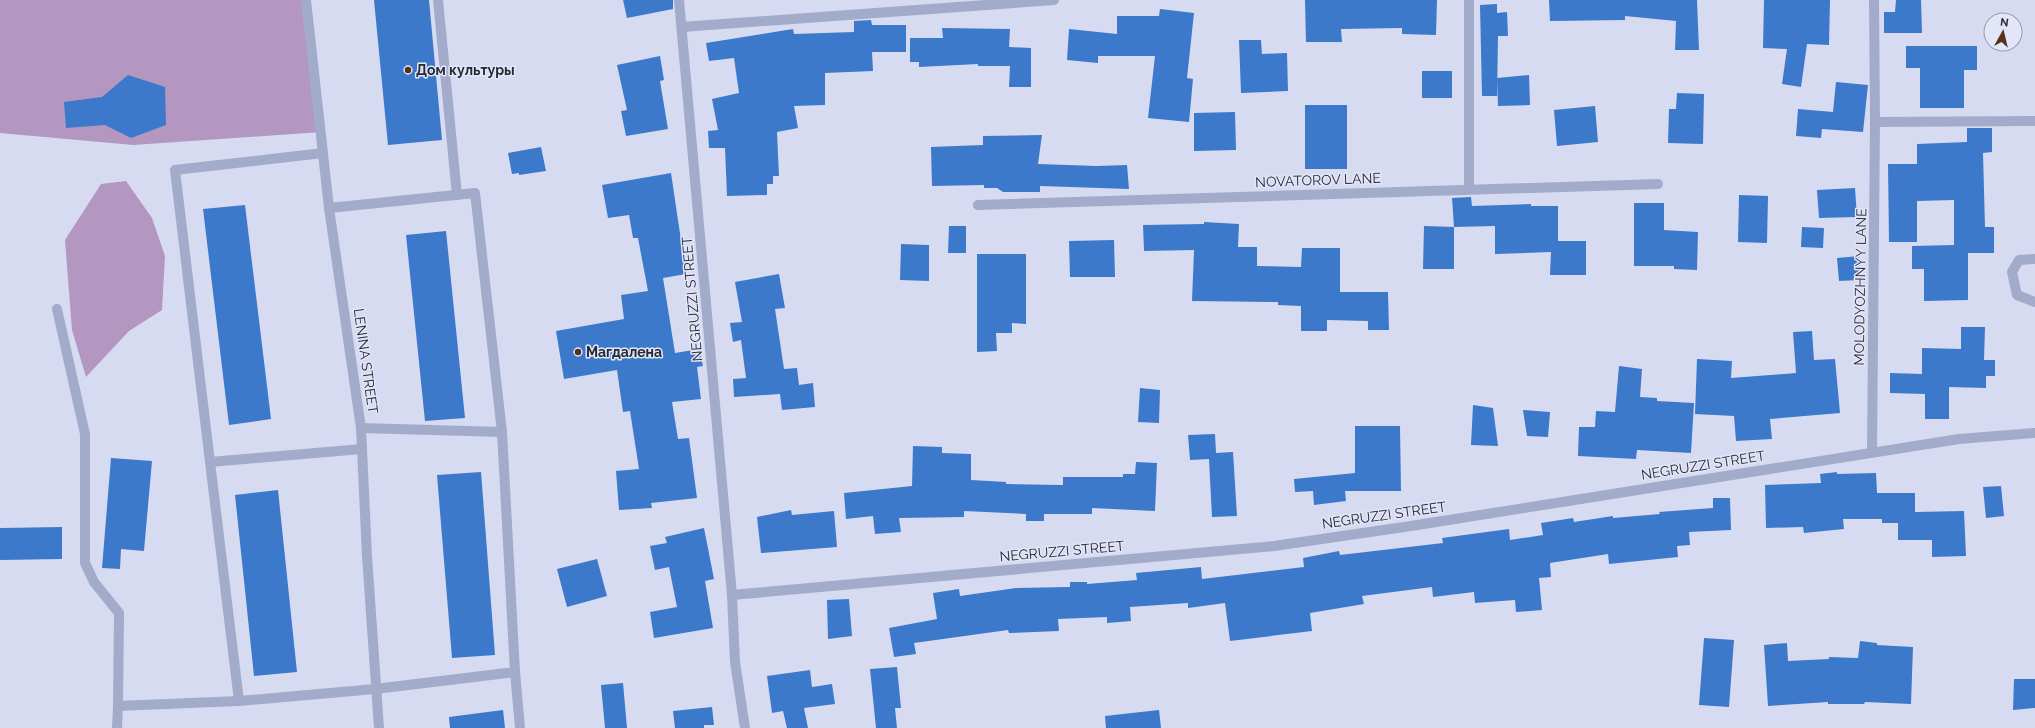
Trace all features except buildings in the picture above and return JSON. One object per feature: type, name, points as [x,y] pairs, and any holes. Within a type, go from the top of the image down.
[{"type":"street","name":"LENINA STREET","points":[[306,0],[329,208],[362,428],[375,689],[379,728]]},
{"type":"street","points":[[438,0],[457,195]]},
{"type":"street","name":"NEGRUZZI STREET","points":[[679,0],[732,595],[735,662],[745,728]]},
{"type":"street","points":[[682,27],[1054,0]]},
{"type":"street","points":[[1468,0],[1469,189]]},
{"type":"street","name":"MOLODYOZHNYY LANE","points":[[1872,452],[1875,122],[1874,0]]},
{"type":"street","points":[[1875,122],[2035,121]]},
{"type":"street","points":[[239,701],[174,170],[323,153]]},
{"type":"street","name":"NOVATOROV LANE","points":[[978,205],[1658,184]]},
{"type":"street","points":[[329,208],[475,193],[502,432],[515,672],[520,728]]},
{"type":"street","points":[[2035,259],[2019,260],[2012,272],[2017,296],[2035,302]]},
{"type":"street","points":[[57,309],[85,434],[85,563],[94,582],[119,613],[117,728]]},
{"type":"street","points":[[362,428],[502,432]]},
{"type":"street","name":"NEGRUZZI STREET","points":[[732,595],[1274,546],[1419,525],[1959,439],[2035,433]]},
{"type":"street","points":[[210,462],[362,449]]},
{"type":"street","points":[[118,706],[239,701],[375,689],[515,672]]},
{"type":"shaded area","points":[[0,0],[306,0],[321,132],[133,145],[0,133]]},
{"type":"shaded area","points":[[126,181],[152,218],[165,256],[162,310],[129,331],[86,377],[72,330],[65,240],[101,184]]},
{"type":"place","name":"Дом культуры","points":[[408,70]]},
{"type":"place","name":"Магдалена","points":[[578,352]]}]
